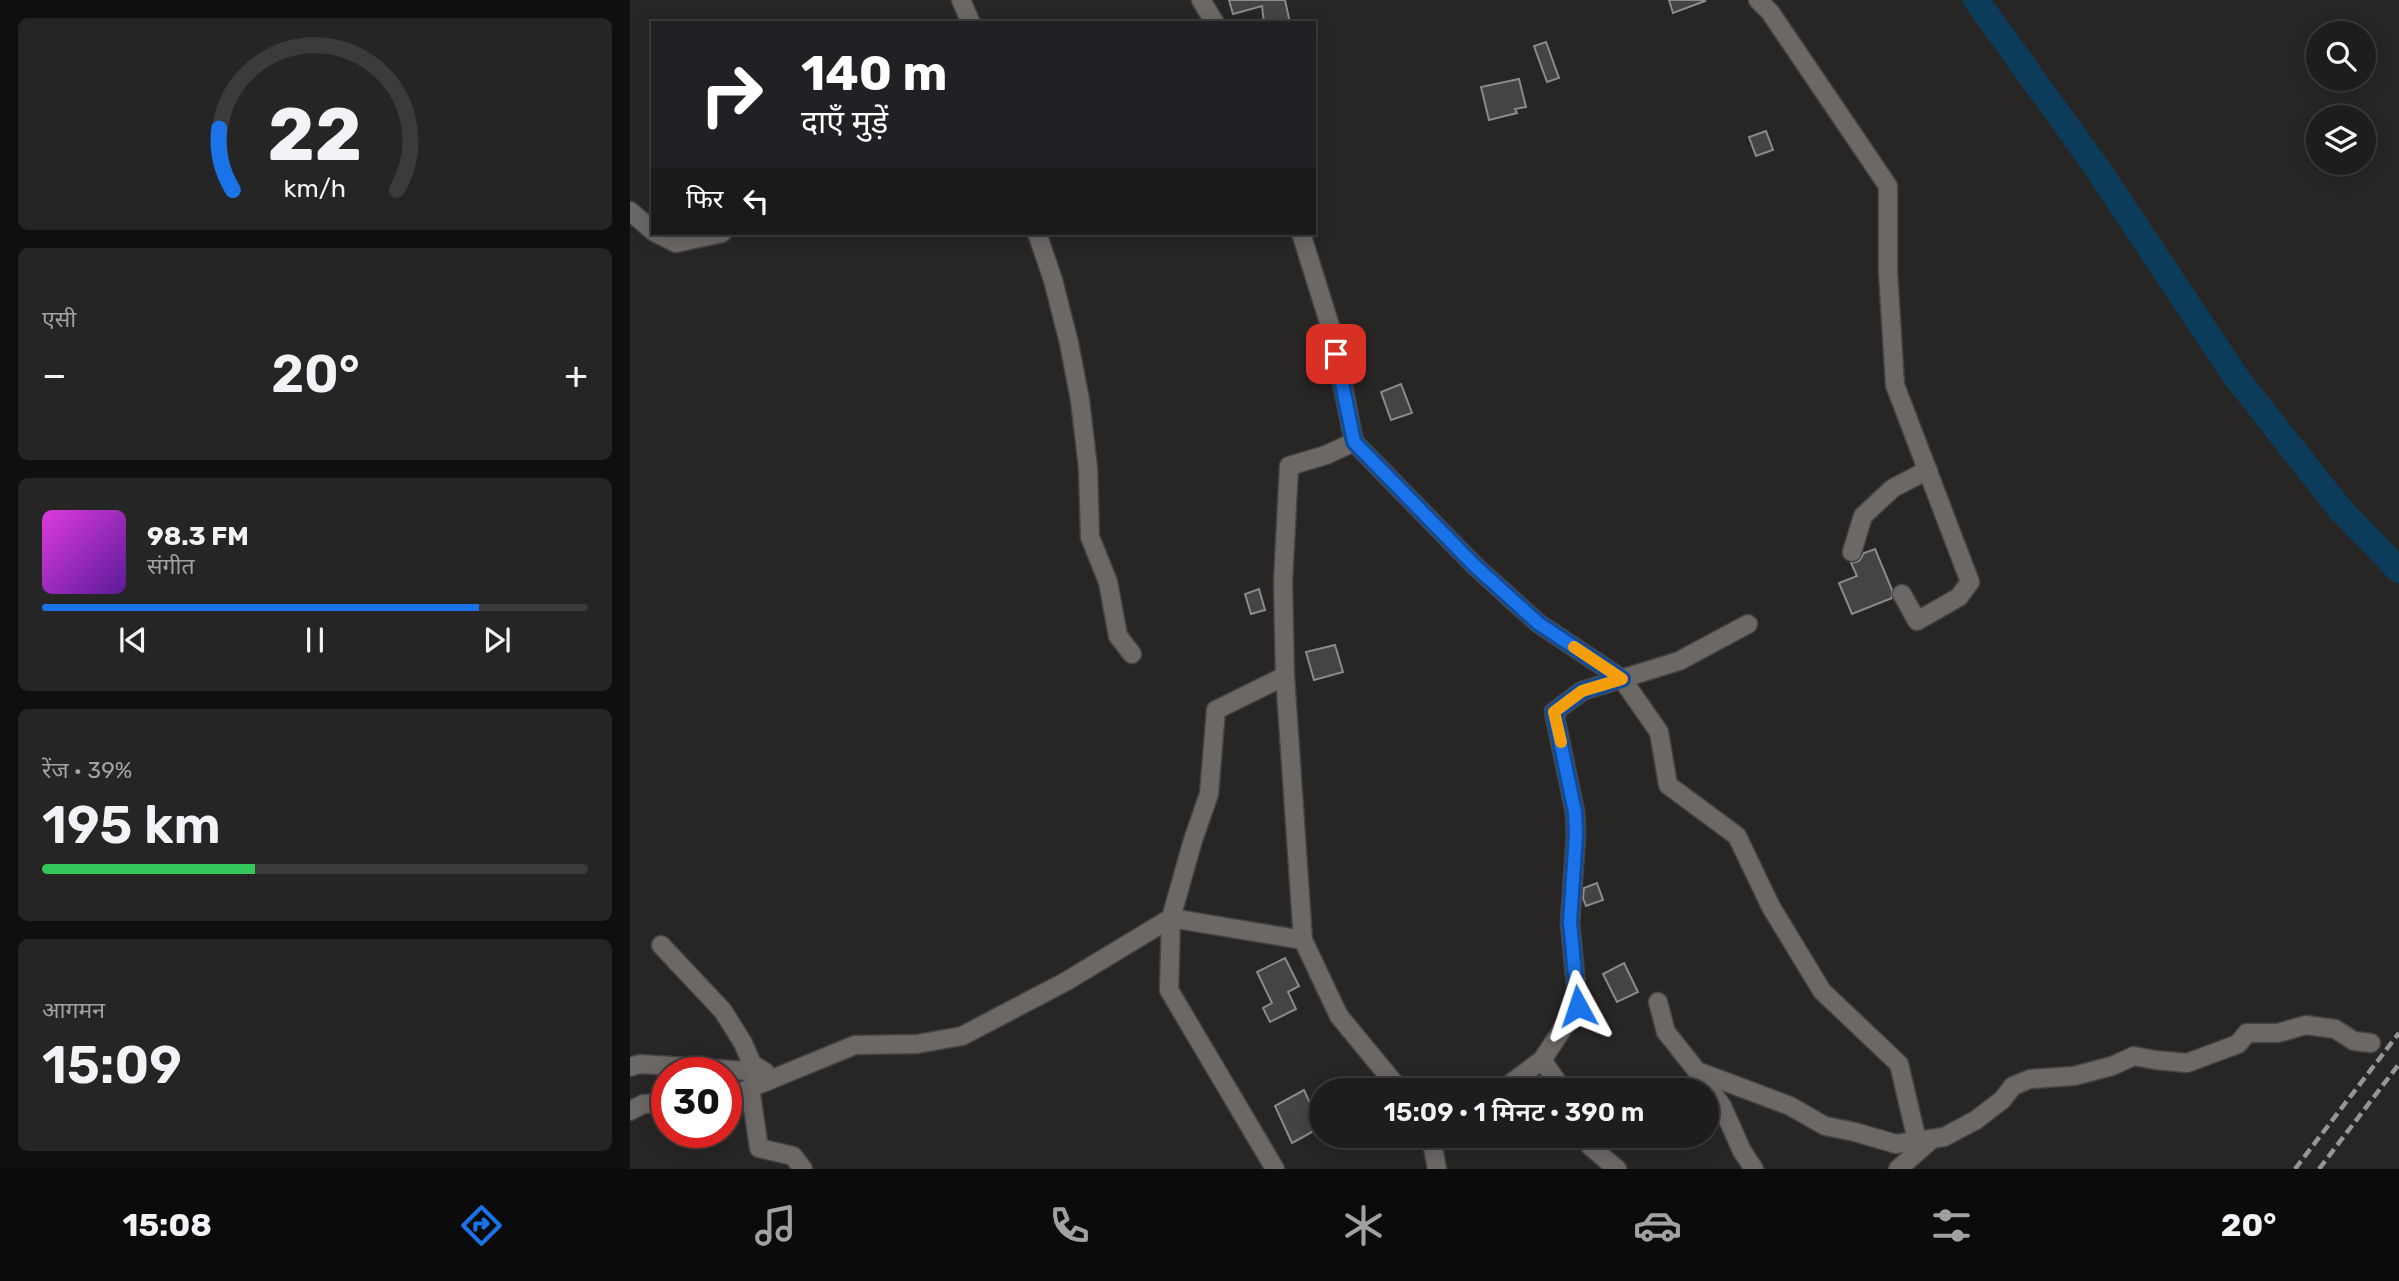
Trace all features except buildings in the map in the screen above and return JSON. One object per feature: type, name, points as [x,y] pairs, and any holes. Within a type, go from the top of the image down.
[{"type":"street","points":[[961,0],[970,21]]},
{"type":"street","points":[[1201,0],[1214,21]]},
{"type":"street","points":[[1758,0],[1770,12],[1888,186],[1888,272],[1895,385],[1970,582],[1959,597],[1917,621],[1902,594]]},
{"type":"street","points":[[630,211],[651,229]]},
{"type":"street","points":[[660,235],[676,243],[713,235]]},
{"type":"street","points":[[1038,235],[1053,280],[1080,400],[1088,468],[1090,537],[1108,582],[1118,636],[1132,654]]},
{"type":"street","points":[[1302,235],[1332,332],[1354,442],[1475,566],[1538,623],[1622,679],[1659,732],[1668,785],[1737,836],[1770,907],[1822,991],[1899,1064],[1915,1132]]},
{"type":"street","points":[[1354,442],[1326,455],[1289,466],[1283,582],[1285,676],[1303,940],[1339,1016],[1389,1078]]},
{"type":"street","points":[[1852,552],[1863,516],[1893,488],[1928,470]]},
{"type":"street","points":[[1518,1078],[1542,1060],[1578,1006],[1570,922],[1575,812],[1554,712],[1582,691],[1679,661],[1748,624]]},
{"type":"street","points":[[1275,1169],[1169,990],[1171,919],[1209,794],[1216,710],[1285,676]]},
{"type":"street","points":[[742,1091],[773,1073],[855,1045],[916,1044],[962,1036],[1065,982],[1171,919],[1303,940]]},
{"type":"street","points":[[661,946],[723,1011],[743,1043],[752,1064],[773,1073]]},
{"type":"street","points":[[1658,1002],[1666,1032],[1698,1071],[1722,1107],[1742,1151],[1754,1169]]},
{"type":"street","points":[[1698,1071],[1790,1106],[1825,1126],[1896,1144],[1944,1137],[1976,1120],[2002,1100],[2013,1086],[2030,1079],[2074,1076],[2112,1066],[2134,1056],[2187,1063],[2238,1044],[2247,1033],[2278,1033],[2306,1025],[2335,1029],[2354,1041],[2371,1043]]},
{"type":"street","points":[[1542,1060],[1555,1078]]},
{"type":"street","points":[[630,1067],[640,1064],[773,1073]]},
{"type":"street","points":[[750,1088],[759,1148],[793,1156],[803,1169]]},
{"type":"street","points":[[630,1111],[643,1104],[651,1104]]},
{"type":"street","points":[[1898,1169],[1932,1139]]},
{"type":"street","points":[[1433,1148],[1437,1169]]},
{"type":"street","points":[[1592,1148],[1617,1169]]},
{"type":"waterway","points":[[1976,0],[2095,165],[2236,377],[2340,509],[2399,570]]},
{"type":"railway","points":[[2295,1169],[2399,1033]]},
{"type":"railway","points":[[2319,1169],[2399,1064]]},
{"type":"slow traffic","points":[[1561,742],[1554,712],[1582,691],[1622,679],[1574,647]]},
{"type":"route","points":[[1336,354],[1354,442],[1475,566],[1538,623],[1622,679],[1582,691],[1554,712],[1575,812],[1570,922],[1578,1006]]}]
